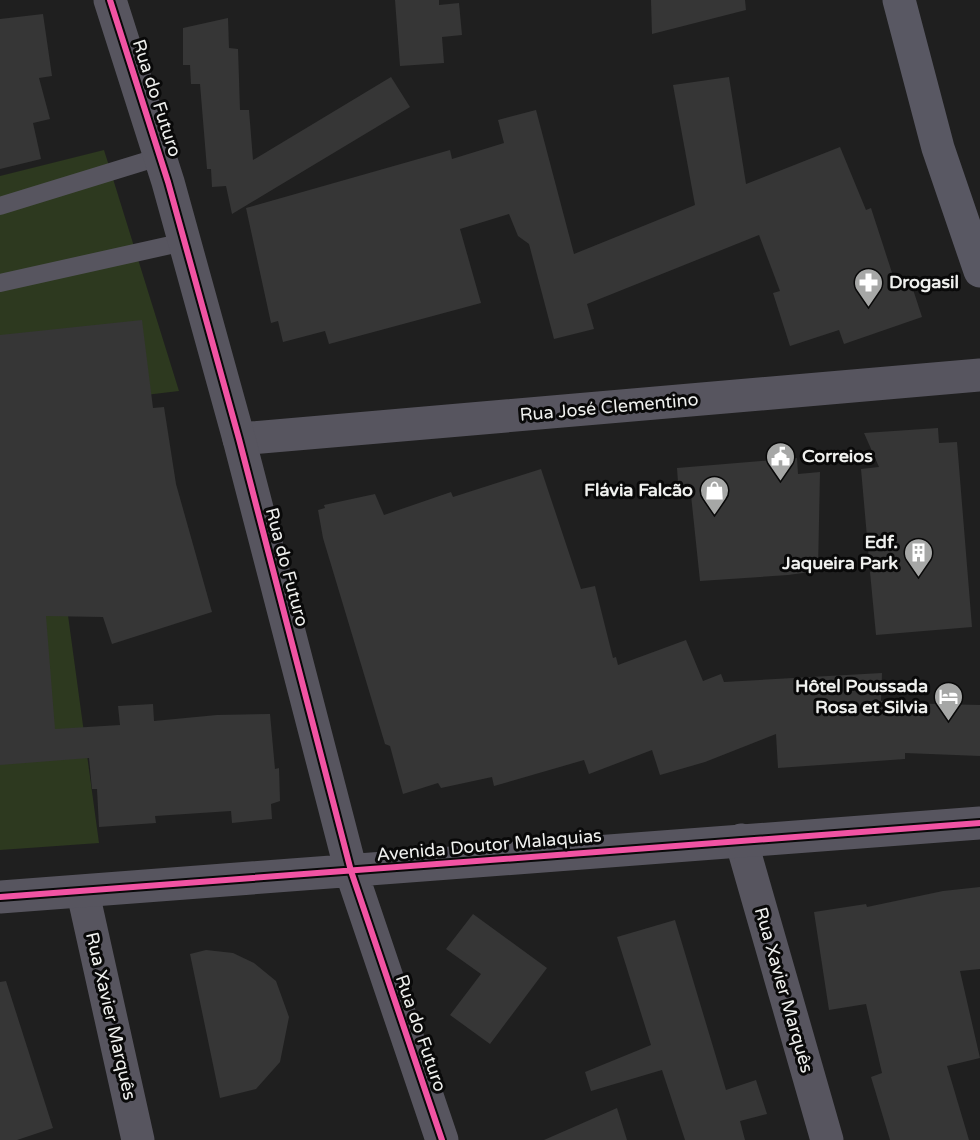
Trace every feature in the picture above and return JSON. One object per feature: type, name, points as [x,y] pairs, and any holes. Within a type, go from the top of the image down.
[{"type":"main road","points":[[899,0],[938,148],[980,271]]},
{"type":"street","name":"Rua do Futuro","points":[[110,0],[184,242],[351,872],[442,1140]]},
{"type":"street","name":"Rua José Clementino","points":[[238,439],[980,375]]},
{"type":"street","name":"Avenida Doutor Malaquias","points":[[0,897],[83,893],[980,823]]},
{"type":"street","name":"Rua Xavier Marquês","points":[[741,840],[827,1140]]},
{"type":"street","name":"Rua Xavier Marquês","points":[[83,893],[138,1140]]},
{"type":"lane","points":[[0,206],[159,157]]},
{"type":"lane","points":[[0,283],[184,242]]},
{"type":"green space","points":[[104,150],[179,391],[44,407],[67,608],[99,843],[0,850],[0,176]]},
{"type":"building","points":[[395,0],[439,0],[439,5],[459,3],[462,35],[442,37],[444,63],[400,66]]},
{"type":"building","points":[[651,0],[745,0],[746,10],[652,34]]},
{"type":"building","points":[[43,14],[52,76],[39,78],[50,119],[33,123],[41,159],[0,169],[0,19]]},
{"type":"building","points":[[228,18],[229,48],[238,49],[240,110],[249,110],[253,160],[391,77],[410,107],[232,214],[226,186],[212,187],[211,169],[207,169],[200,84],[191,84],[190,65],[183,65],[183,28]]},
{"type":"building","points":[[729,77],[746,184],[840,147],[866,210],[871,208],[895,282],[909,277],[922,317],[844,344],[839,330],[790,346],[773,293],[780,291],[759,235],[587,304],[594,329],[554,339],[529,244],[518,236],[509,214],[460,229],[481,303],[329,344],[325,331],[283,342],[278,321],[271,323],[246,208],[450,150],[452,159],[504,143],[498,120],[536,110],[574,254],[695,205],[673,85]]},
{"type":"building","points":[[142,320],[153,408],[164,407],[176,484],[212,612],[112,644],[103,617],[46,616],[55,729],[120,725],[118,706],[153,704],[154,721],[217,715],[270,714],[275,769],[279,768],[280,801],[271,804],[272,819],[232,823],[231,811],[155,816],[156,823],[99,827],[97,789],[92,789],[89,758],[0,765],[0,335]]},
{"type":"building","points":[[938,428],[939,443],[957,442],[972,627],[876,635],[870,572],[874,570],[870,571],[861,469],[879,467],[864,433]]},
{"type":"building","points":[[797,458],[798,474],[820,472],[818,571],[700,581],[691,495],[679,496],[677,468]]},
{"type":"building","points":[[541,469],[581,589],[595,586],[613,658],[616,657],[618,665],[686,640],[703,681],[721,674],[724,682],[882,673],[881,701],[898,699],[898,703],[980,705],[980,756],[905,753],[905,759],[778,768],[776,734],[705,762],[660,775],[652,750],[589,774],[584,760],[494,786],[492,777],[441,788],[438,783],[403,794],[390,746],[385,744],[323,538],[318,510],[325,508],[324,505],[375,494],[384,515],[451,492],[453,497]]},
{"type":"building","points":[[980,887],[980,969],[960,971],[980,1058],[947,1066],[969,1140],[890,1140],[871,1077],[882,1073],[866,1004],[829,1010],[814,912],[866,904],[867,907],[943,891]]},
{"type":"building","points":[[473,914],[547,968],[490,1044],[450,1015],[481,974],[446,949]]},
{"type":"building","points":[[675,920],[726,1090],[756,1080],[767,1114],[740,1121],[745,1140],[685,1140],[662,1070],[591,1091],[585,1072],[651,1045],[617,937]]},
{"type":"building","points":[[206,950],[233,953],[254,963],[276,981],[289,1017],[280,1062],[256,1089],[220,1098],[190,954]]},
{"type":"building","points":[[6,981],[53,1128],[17,1140],[0,1140],[0,982]]},
{"type":"building","points":[[617,1108],[627,1140],[544,1140]]},
{"type":"cycle path","points":[[110,0],[168,182],[239,439],[351,871],[442,1140]]},
{"type":"cycle path","points":[[0,897],[980,823]]},
{"type":"place","name":"Drogasil","points":[[868,308]]},
{"type":"place","name":"Correios","points":[[781,482]]},
{"type":"place","name":"Flávia Falcão","points":[[714,516]]},
{"type":"place","name":"Edf. Jaqueira Park","points":[[919,578]]},
{"type":"place","name":"Hôtel Poussada Rosa et Silvia","points":[[949,722]]}]
